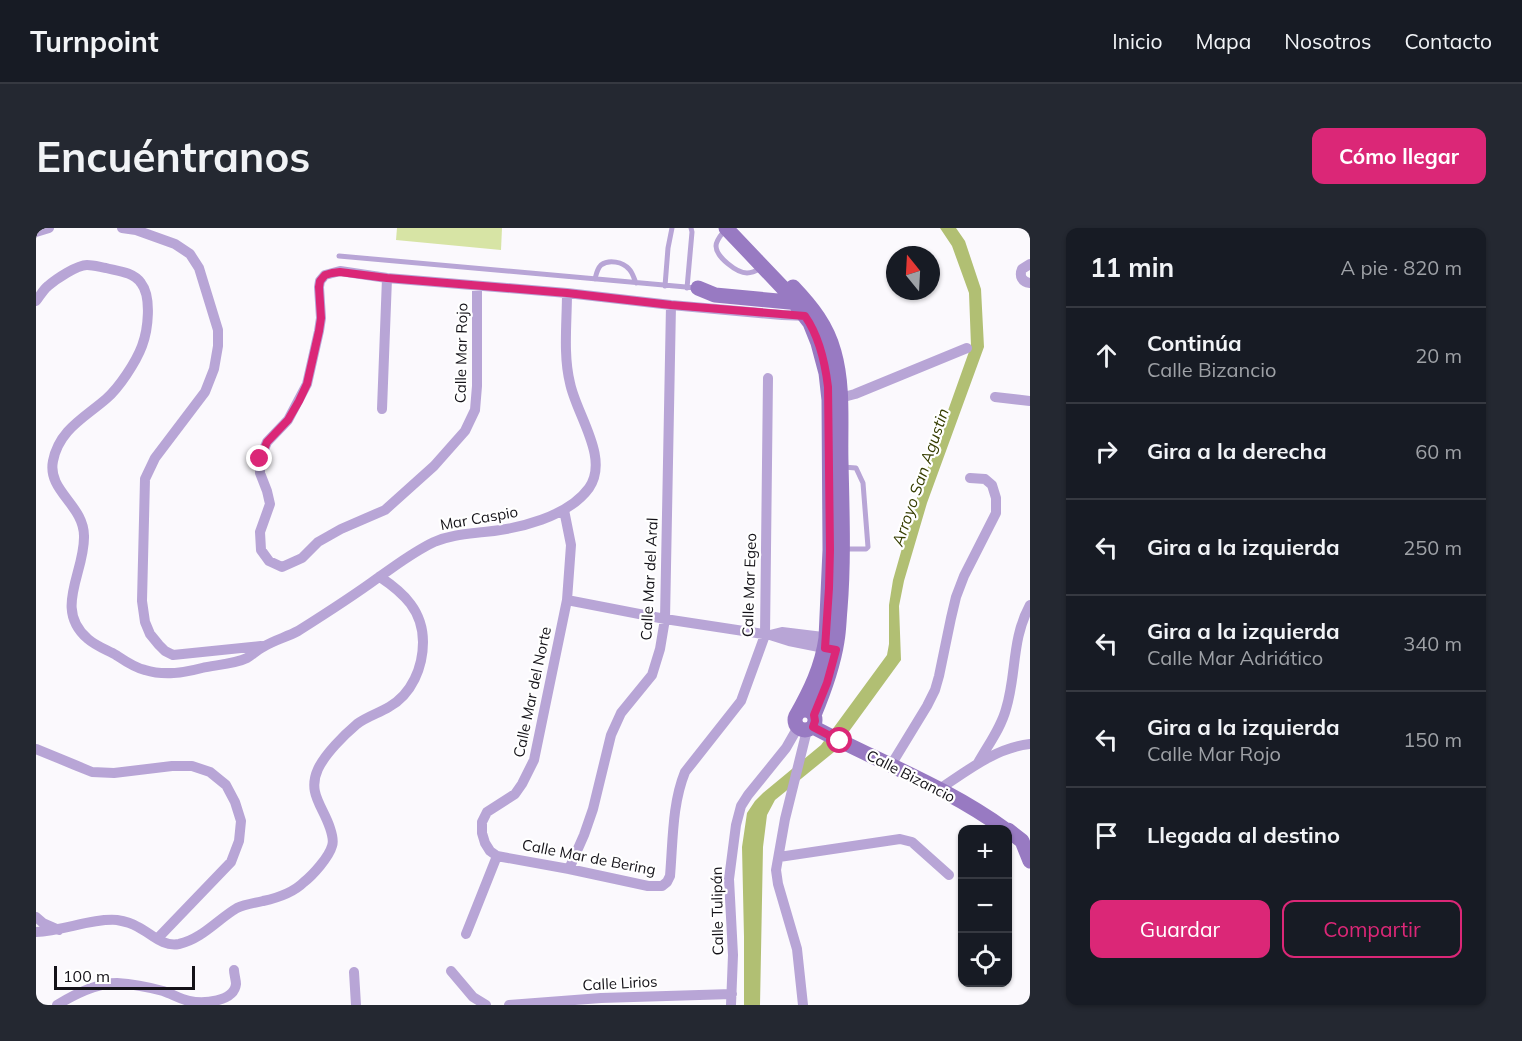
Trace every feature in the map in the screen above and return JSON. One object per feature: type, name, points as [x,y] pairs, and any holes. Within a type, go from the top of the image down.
[{"type":"street","points":[[36,232],[49,228]]},
{"type":"street","points":[[122,228],[136,230],[175,244],[190,254],[199,268],[218,330],[214,369],[206,392],[155,458],[145,478],[142,601],[145,621],[150,634],[159,645],[173,655],[264,646]]},
{"type":"street","points":[[726,228],[827,332],[834,353],[840,398],[841,467],[827,683],[805,723],[800,760],[785,819],[776,870],[797,949],[803,1005]]},
{"type":"street","points":[[738,228],[795,299],[810,323],[818,343],[828,387],[837,550]]},
{"type":"street","points":[[36,302],[46,287],[66,273],[85,264],[126,272],[141,282],[148,300],[143,345],[123,380],[108,398],[91,410],[61,439],[53,459],[52,471],[56,485],[80,516],[84,530],[82,558],[71,596],[71,611],[78,627],[88,640],[142,670],[157,673],[180,673],[246,659],[264,646]]},
{"type":"street","points":[[1030,264],[1022,269],[1020,274],[1022,280],[1030,283]]},
{"type":"street","points":[[749,293],[767,288],[770,283],[766,269]]},
{"type":"street","name":"Calle Mar Rojo","points":[[387,278],[340,272],[325,275],[320,281],[321,318],[307,384],[288,420],[267,442],[260,459],[260,473],[270,504],[260,532],[261,550],[269,561],[282,567],[302,558],[318,542],[340,529],[385,510],[434,466],[465,432],[475,410],[476,402],[477,286]]},
{"type":"street","points":[[382,408],[387,278],[567,293],[671,305],[795,299]]},
{"type":"street","points":[[693,288],[715,295],[795,299]]},
{"type":"street","name":"Mar Caspio","points":[[264,646],[295,633],[408,556],[437,541],[460,534],[515,528],[533,523],[564,510],[590,487],[595,475],[596,463],[594,450],[569,383],[567,293]]},
{"type":"street","name":"Calle Mar del Aral","points":[[568,869],[593,809],[616,723],[621,713],[652,675],[660,649],[665,619],[671,305]]},
{"type":"street","points":[[840,398],[967,348]]},
{"type":"street","name":"Calle Mar Egeo","points":[[670,876],[676,806],[685,772],[741,700],[768,635],[768,378]]},
{"type":"street","points":[[995,397],[1030,401]]},
{"type":"street","points":[[891,765],[935,690],[951,618],[964,576],[996,513],[996,498],[989,481],[970,478]]},
{"type":"street","name":"Calle Mar del Norte","points":[[497,856],[485,843],[482,822],[487,812],[515,794],[534,760],[567,600],[571,544],[564,510]]},
{"type":"street","points":[[36,932],[59,930],[101,920],[118,920],[137,926],[168,945],[179,944],[194,938],[237,908],[285,894],[304,883],[325,859],[332,846],[332,836],[327,819],[317,800],[314,788],[315,777],[320,765],[340,740],[358,723],[391,706],[403,696],[419,669],[423,650],[423,631],[417,611],[406,596],[380,577]]},
{"type":"street","points":[[567,600],[665,619],[768,635],[782,632],[831,644]]},
{"type":"street","points":[[978,763],[1006,709],[1019,631],[1030,605]]},
{"type":"street","name":"Calle Bizancio","points":[[805,723],[891,765],[999,825]]},
{"type":"street","name":"Calle Tulipán","points":[[732,1000],[733,955],[729,879],[736,825],[741,806],[805,723]]},
{"type":"street","points":[[938,790],[978,763],[1005,749],[1030,744]]},
{"type":"street","points":[[36,748],[92,772],[192,766],[210,772],[226,785],[241,821],[239,841],[231,862],[157,939]]},
{"type":"street","name":"Calle Bizancio","points":[[1012,833],[1026,843]]},
{"type":"street","points":[[779,856],[900,839],[912,842],[949,875]]},
{"type":"street","points":[[1026,843],[1030,861]]},
{"type":"street","points":[[466,934],[497,856]]},
{"type":"street","name":"Calle Mar de Bering","points":[[497,856],[648,886],[662,886],[670,876]]},
{"type":"street","points":[[36,917],[59,930]]},
{"type":"street","points":[[57,1005],[72,995],[115,983],[146,987],[188,1001],[203,1003],[232,994],[236,985],[234,970]]},
{"type":"street","points":[[451,971],[473,997],[486,1005]]},
{"type":"street","points":[[354,972],[356,1005]]},
{"type":"street","name":"Calle Lirios","points":[[509,1005],[603,1001],[732,1000]]},
{"type":"lane","points":[[665,286],[672,228]]},
{"type":"lane","points":[[690,228],[693,288]]},
{"type":"lane","points":[[726,228],[716,243],[721,258],[742,272],[752,273],[766,269]]},
{"type":"lane","points":[[339,256],[795,299]]},
{"type":"lane","points":[[595,279],[602,264],[622,263],[629,268],[636,283]]},
{"type":"lane","points":[[837,550],[868,547],[863,483],[856,468],[841,467]]},
{"type":"shaded area","points":[[397,228],[502,228],[501,250],[396,240]]},
{"type":"shaded area","points":[[940,228],[956,228],[965,241],[981,289],[984,347],[927,503],[904,581],[899,606],[901,660],[834,752],[775,800],[767,815],[763,847],[760,1005],[744,1005],[742,847],[747,813],[763,793],[821,745],[887,655],[889,605],[893,580],[914,506],[971,346],[969,293],[952,246]]},
{"type":"route","points":[[260,459],[267,442],[288,420],[307,384],[321,318],[320,281],[325,275],[332,273],[805,316],[818,343],[828,387],[830,550],[825,648],[836,650],[827,683],[814,715],[813,727],[840,741]]},
{"type":"water label","name":"Arroyo San Agustin","points":[[920,477]]}]
